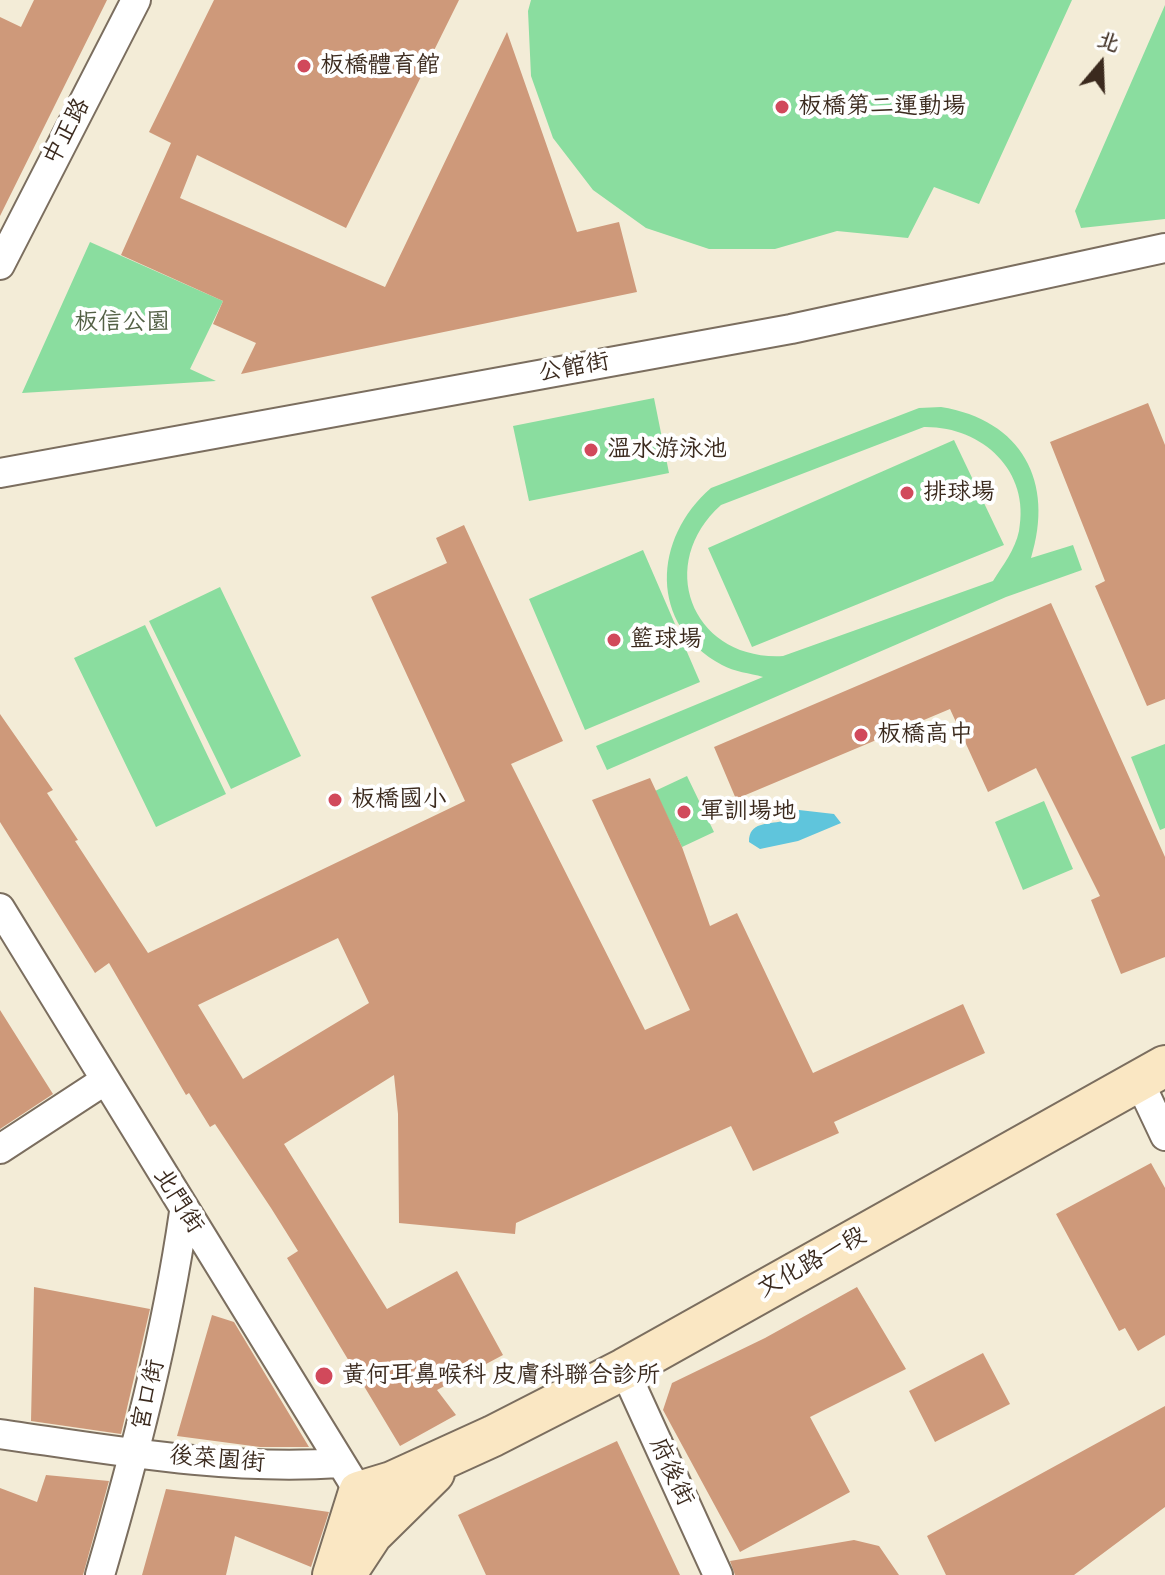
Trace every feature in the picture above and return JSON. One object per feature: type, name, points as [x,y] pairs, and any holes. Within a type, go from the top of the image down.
[{"type":"street","name":"中正路","points":[[0,265],[136,0]]},
{"type":"street","name":"公館街","points":[[0,473],[791,329],[1159,253]]},
{"type":"street","name":"北門街","points":[[0,908],[184,1212],[350,1477]]},
{"type":"street","points":[[1151,1072],[1165,1136]]},
{"type":"street","name":"文化路一段","points":[[350,1477],[392,1482],[624,1369],[1151,1072]]},
{"type":"street","points":[[0,1149],[104,1081]]},
{"type":"street","name":"宮口街","points":[[100,1575],[136,1453],[173,1291],[184,1212]]},
{"type":"street","name":"府後街","points":[[624,1369],[718,1575]]},
{"type":"street","name":"後菜園街","points":[[0,1434],[136,1453],[287,1466],[350,1477]]},
{"type":"street","name":"文化路一段","points":[[345,1575],[372,1534],[454,1453]]},
{"type":"street","points":[[333,1575],[350,1477]]},
{"type":"green space","name":"板橋第二運動場","points":[[531,0],[1072,0],[979,204],[934,187],[908,238],[837,231],[775,249],[709,249],[646,228],[593,190],[553,138],[531,76],[528,11]]},
{"type":"green space","points":[[1165,5],[1165,219],[1081,228],[1075,211]]},
{"type":"green space","name":"板信公園","points":[[90,242],[223,301],[190,369],[216,381],[22,393]]},
{"type":"green space","name":"溫水游泳池","points":[[654,398],[669,473],[529,501],[513,426]]},
{"type":"green space","points":[[941,407],[969,414],[993,425],[1011,440],[1025,459],[1034,480],[1038,504],[1037,530],[1031,558],[1073,545],[1082,570],[1006,597],[607,770],[596,746],[763,677],[722,665],[698,648],[681,628],[671,605],[667,580],[669,555],[678,531],[692,508],[711,488],[919,408]],"holes":[[[924,427],[965,434],[982,443],[1009,471],[1017,489],[1021,509],[1019,531],[1012,551],[993,581],[783,656],[752,653],[726,643],[706,626],[693,605],[687,580],[690,555],[701,529],[721,505]]]},
{"type":"green space","name":"排球場","points":[[954,440],[1004,545],[752,647],[708,548]]},
{"type":"green space","name":"籃球場","points":[[643,550],[700,682],[585,730],[529,599]]},
{"type":"green space","points":[[220,587],[301,756],[231,789],[149,621]]},
{"type":"green space","points":[[145,625],[226,794],[156,827],[74,658]]},
{"type":"green space","points":[[1165,744],[1165,828],[1160,830],[1131,757]]},
{"type":"green space","name":"軍訓場地","points":[[687,776],[714,832],[682,847],[655,791]]},
{"type":"green space","points":[[1044,801],[1073,869],[1023,890],[995,822]]},
{"type":"water","points":[[799,810],[834,814],[841,823],[798,841],[760,849],[749,842],[756,827],[782,821]]},
{"type":"building","points":[[34,0],[107,0],[0,216],[0,17],[21,27]]},
{"type":"building","points":[[214,0],[459,0],[346,228],[197,155],[180,198],[385,287],[507,32],[577,232],[619,222],[637,292],[241,374],[256,343],[213,324],[223,301],[121,255],[171,143],[149,132]]},
{"type":"building","points":[[1148,403],[1165,445],[1165,699],[1147,706],[1095,586],[1105,581],[1050,442]]},
{"type":"building","points":[[464,525],[563,741],[511,764],[645,1030],[690,1010],[592,800],[650,778],[682,847],[710,926],[737,913],[813,1073],[963,1004],[985,1053],[834,1122],[839,1133],[753,1171],[731,1126],[516,1223],[515,1234],[399,1223],[398,1114],[394,1075],[284,1144],[387,1309],[457,1271],[503,1355],[437,1390],[456,1415],[400,1446],[287,1258],[298,1251],[271,1208],[215,1124],[210,1127],[189,1093],[186,1095],[109,963],[95,973],[0,822],[0,714],[53,790],[47,793],[148,953],[465,801],[371,597],[447,563],[436,538]],"holes":[[[338,938],[369,1003],[243,1079],[198,1005]]]},
{"type":"building","points":[[1051,603],[1165,857],[1165,957],[1121,974],[1091,900],[1100,896],[1036,768],[988,792],[950,709],[736,799],[714,747]]},
{"type":"building","points":[[0,1010],[53,1094],[0,1129]]},
{"type":"building","points":[[1151,1163],[1165,1188],[1165,1335],[1138,1351],[1125,1328],[1119,1331],[1056,1214]]},
{"type":"building","points":[[34,1287],[150,1309],[121,1434],[31,1421]]},
{"type":"building","points":[[857,1287],[906,1369],[810,1417],[850,1492],[740,1552],[663,1410],[672,1383],[765,1338]]},
{"type":"building","points":[[212,1315],[234,1322],[309,1447],[260,1447],[177,1436]]},
{"type":"building","points":[[983,1353],[1010,1404],[935,1442],[909,1391]]},
{"type":"building","points":[[1165,1406],[1165,1507],[1074,1575],[946,1575],[927,1536]]},
{"type":"building","points":[[617,1441],[680,1575],[486,1575],[458,1515]]},
{"type":"building","points":[[46,1475],[109,1481],[83,1575],[0,1575],[0,1488],[37,1502]]},
{"type":"building","points":[[166,1489],[329,1512],[311,1567],[235,1536],[226,1575],[142,1575]]},
{"type":"building","points":[[854,1540],[879,1546],[899,1575],[735,1575],[730,1561]]},
{"type":"place","name":"板橋體育館","points":[[304,66]]},
{"type":"place","name":"板橋第二運動場","points":[[782,107]]},
{"type":"place","name":"溫水游泳池","points":[[591,450]]},
{"type":"place","name":"排球場","points":[[907,493]]},
{"type":"place","name":"籃球場","points":[[614,640]]},
{"type":"place","name":"板橋高中","points":[[861,735]]},
{"type":"place","name":"板橋國小","points":[[335,800]]},
{"type":"place","name":"軍訓場地","points":[[684,812]]},
{"type":"place","name":"黃何耳鼻喉科 皮膚科聯合診所","points":[[324,1376]]}]
